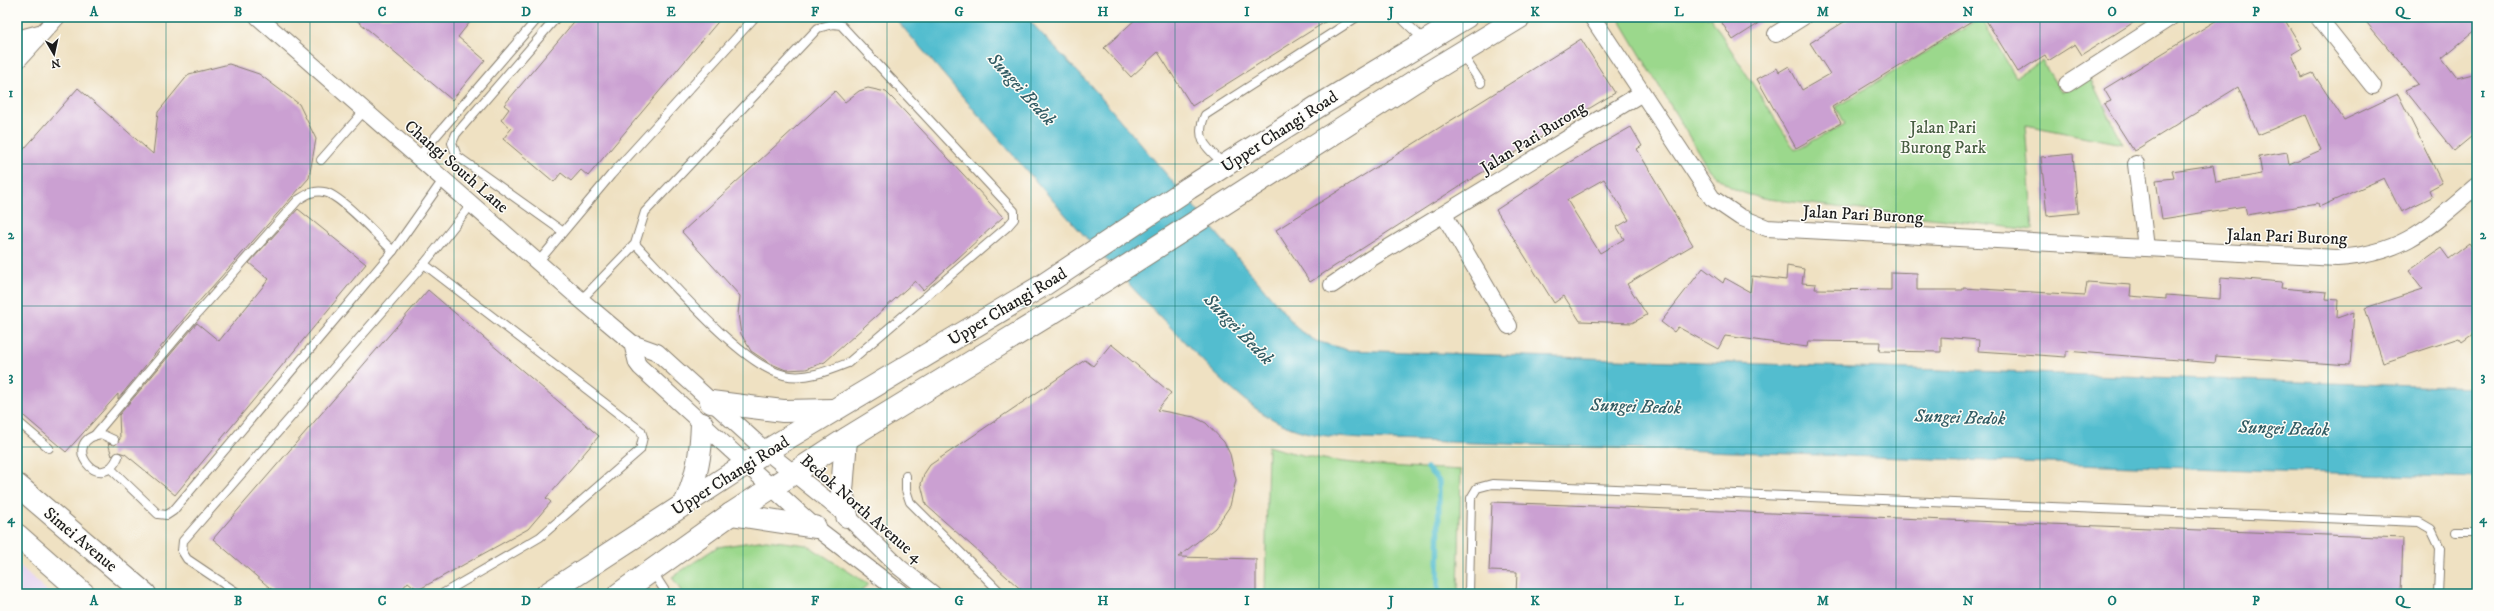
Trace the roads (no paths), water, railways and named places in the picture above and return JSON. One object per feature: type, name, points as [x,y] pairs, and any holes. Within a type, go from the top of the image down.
[{"type":"street","points":[[17,61],[57,17]]},
{"type":"street","name":"Upper Changi Road","points":[[547,594],[766,451],[1093,254],[1189,188],[1353,84],[1466,17]]},
{"type":"street","name":"Upper Changi Road","points":[[619,594],[731,514],[794,472],[1112,276],[1208,213],[1520,17]]},
{"type":"street","name":"Jalan Pari Burong","points":[[1592,17],[1712,198],[1740,217],[1767,228],[2319,258],[2371,255],[2401,245],[2418,236],[2477,186]]},
{"type":"street","points":[[1776,34],[1803,17]]},
{"type":"street","points":[[2067,84],[2171,17]]},
{"type":"street","points":[[2318,17],[2373,86]]},
{"type":"street","name":"Changi South Lane","points":[[263,19],[443,180],[581,300],[632,343],[657,352],[766,451]]},
{"type":"street","points":[[17,39],[43,32]]},
{"type":"street","name":"Jalan Pari Burong","points":[[1332,285],[1370,259],[1642,93]]},
{"type":"street","points":[[2136,164],[2146,248]]},
{"type":"street","points":[[1444,215],[1509,326]]},
{"type":"street","points":[[632,343],[637,363],[640,367],[815,527],[902,594]]},
{"type":"street","points":[[711,402],[783,411],[835,410]]},
{"type":"street","points":[[686,504],[699,463],[702,424]]},
{"type":"street","points":[[846,439],[842,491],[847,516]]},
{"type":"street","name":"Bedok North Avenue 4","points":[[766,451],[847,516],[899,566],[933,594]]},
{"type":"street","name":"Simei Avenue","points":[[17,485],[145,594]]},
{"type":"street","points":[[731,514],[815,527]]},
{"type":"street","points":[[17,535],[84,594]]},
{"type":"lane","points":[[418,157],[539,17]]},
{"type":"lane","points":[[557,17],[456,134],[452,143],[457,156],[562,231]]},
{"type":"lane","points":[[538,262],[562,231],[755,17]]},
{"type":"lane","points":[[1226,165],[1200,136],[1199,127],[1205,115],[1357,17]]},
{"type":"lane","points":[[1400,17],[1425,41]]},
{"type":"lane","points":[[581,300],[635,244],[645,212],[818,28],[833,24],[842,25],[1014,210],[1014,218],[1007,227],[848,363],[818,375],[784,376],[763,368],[727,339],[635,244]]},
{"type":"lane","points":[[1461,53],[1481,83]]},
{"type":"lane","points":[[321,160],[365,110]]},
{"type":"lane","points":[[110,468],[158,514],[167,515],[173,511],[393,251],[443,180]]},
{"type":"lane","points":[[118,457],[110,468],[95,470],[88,467],[84,461],[83,446],[94,436],[197,314],[298,200],[311,192],[324,192],[337,198],[393,251]]},
{"type":"lane","points":[[239,594],[187,559],[182,551],[183,541],[424,264],[471,204]]},
{"type":"lane","points":[[424,264],[641,431],[643,437],[640,450],[540,537],[442,594]]},
{"type":"lane","points":[[17,421],[49,448]]},
{"type":"lane","points":[[94,436],[108,436],[114,440]]},
{"type":"lane","points":[[906,476],[906,490],[910,502],[1002,594]]},
{"type":"lane","points":[[1469,594],[1471,498],[1477,488],[1492,484],[2419,522],[2432,529],[2440,548],[2438,594]]},
{"type":"lane","points":[[2456,532],[2477,532]]},
{"type":"lane","points":[[652,570],[667,594]]},
{"type":"water","name":"Sungei Bedok","points":[[894,17],[1026,17],[1092,87],[1300,331],[1316,341],[1348,350],[2477,388],[2477,478],[1362,439],[1325,436],[1297,430],[1272,419],[1256,409],[1241,398],[1200,359],[1102,256]]},
{"type":"waterway","points":[[1427,468],[1439,481],[1438,594]]},
{"type":"park label","name":"Jalan Pari Burong Park","points":[[1943,137]]}]
